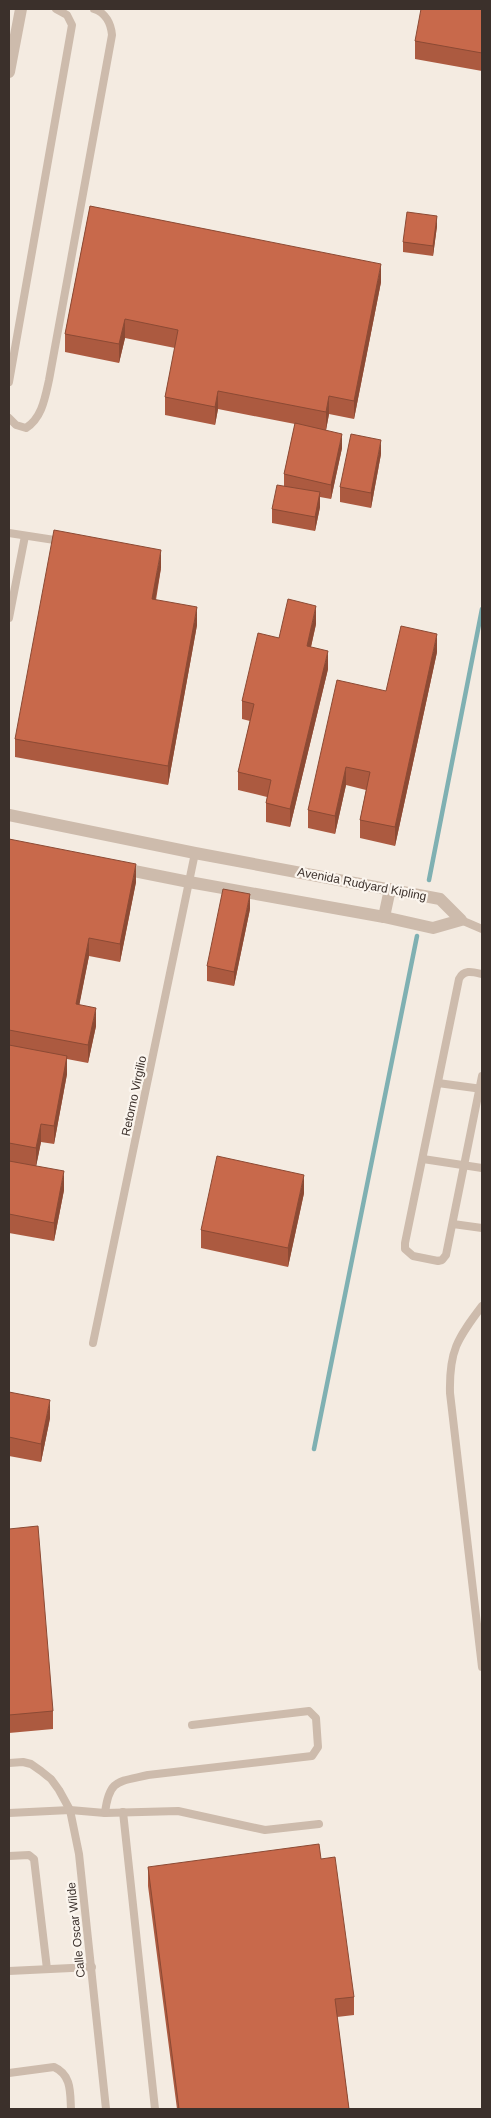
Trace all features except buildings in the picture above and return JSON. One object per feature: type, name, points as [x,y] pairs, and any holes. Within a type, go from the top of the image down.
[{"type":"street","points":[[9,72],[12,37],[21,9]]},
{"type":"street","name":"Avenida Rudyard Kipling","points":[[9,815],[195,853],[440,899],[461,920]]},
{"type":"street","points":[[104,865],[384,917],[433,928],[461,920]]},
{"type":"street","points":[[384,917],[390,889]]},
{"type":"lane","points":[[9,382],[72,25],[67,15],[56,9]]},
{"type":"lane","points":[[9,418],[16,425],[26,428],[33,423],[40,414],[49,380],[112,35],[109,22],[98,10],[94,9]]},
{"type":"lane","points":[[9,533],[70,543]]},
{"type":"lane","points":[[9,618],[25,536]]},
{"type":"lane","name":"Retorno Virgilio","points":[[94,1343],[195,853]]},
{"type":"lane","points":[[461,920],[482,929]]},
{"type":"lane","points":[[482,974],[470,971],[464,973],[459,979],[405,1243],[406,1249],[413,1256],[442,1260],[446,1255],[482,1076]]},
{"type":"lane","points":[[438,1083],[481,1088]]},
{"type":"lane","points":[[422,1159],[482,1168]]},
{"type":"lane","points":[[453,1224],[482,1228]]},
{"type":"lane","points":[[482,1306],[460,1336],[454,1349],[450,1377],[450,1393],[482,1667]]},
{"type":"lane","points":[[106,1813],[108,1794],[111,1788],[122,1781],[148,1775],[312,1756],[318,1747],[316,1718],[309,1711],[192,1725]]},
{"type":"lane","name":"Calle Oscar Wilde","points":[[9,1763],[23,1762],[32,1764],[42,1771],[51,1779],[70,1810],[79,1854],[106,2109]]},
{"type":"lane","points":[[9,1813],[70,1810],[106,1813],[178,1811],[265,1830],[319,1824]]},
{"type":"lane","points":[[123,1812],[155,2109]]},
{"type":"lane","points":[[9,1856],[29,1855],[34,1859],[47,1969]]},
{"type":"lane","points":[[9,1971],[92,1967]]},
{"type":"lane","points":[[9,2073],[54,2067],[61,2070],[68,2079],[71,2109]]},
{"type":"waterway","points":[[429,880],[482,609]]},
{"type":"waterway","points":[[314,1449],[417,936]]}]
